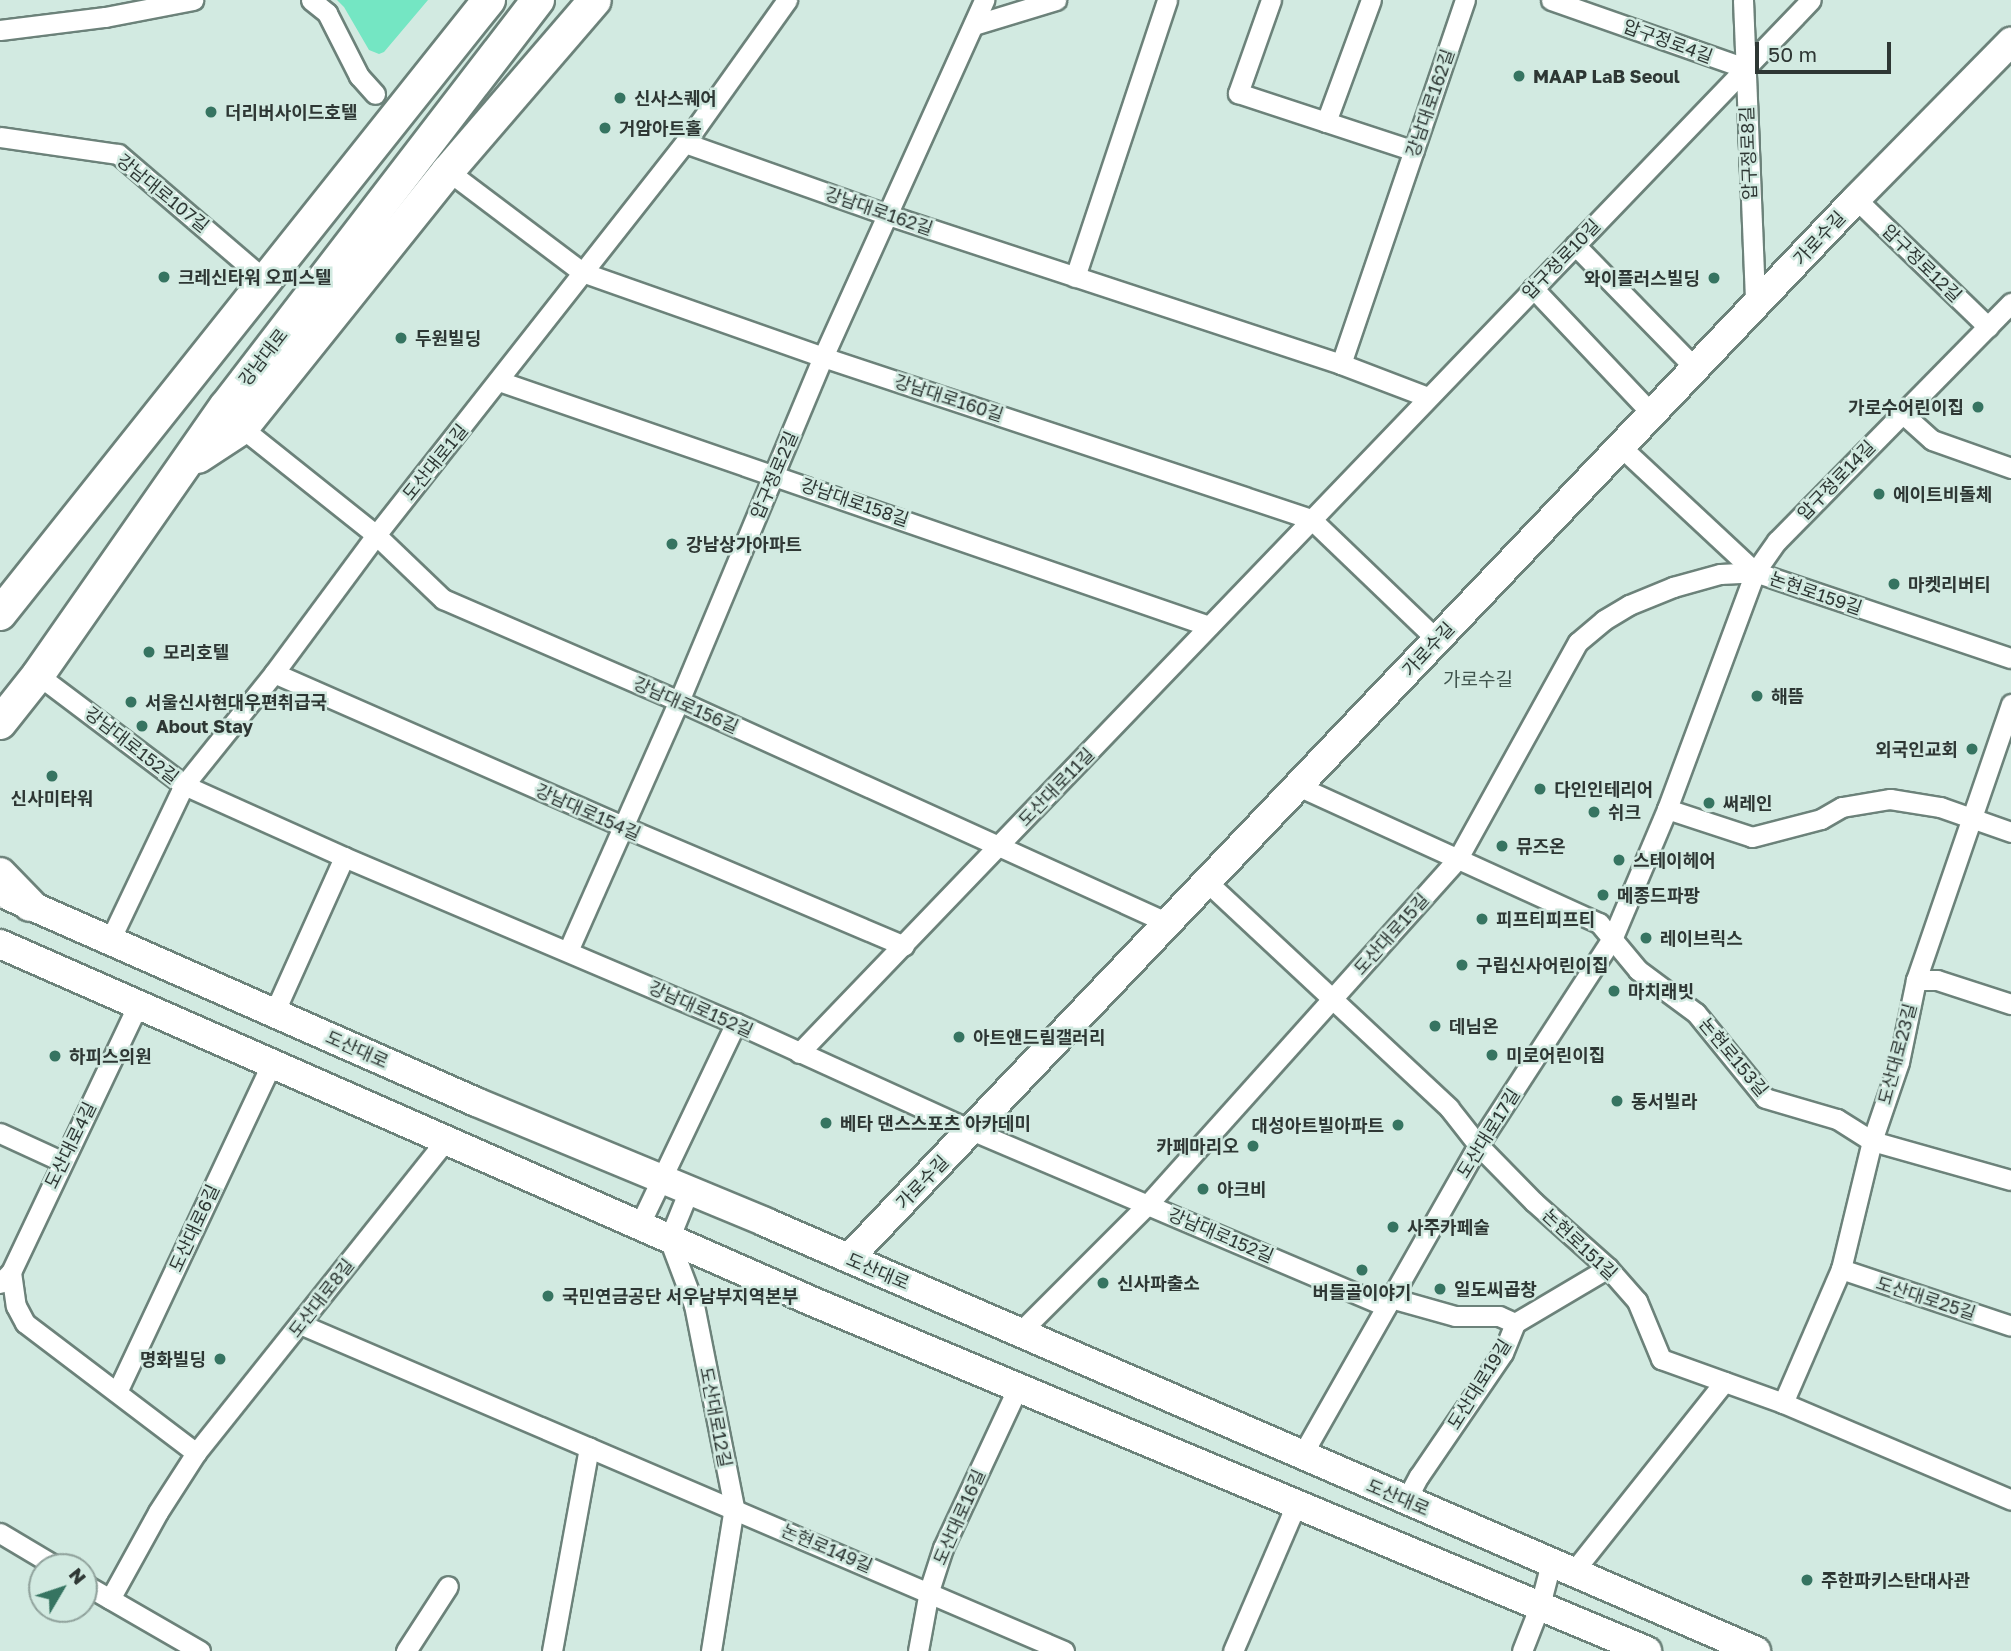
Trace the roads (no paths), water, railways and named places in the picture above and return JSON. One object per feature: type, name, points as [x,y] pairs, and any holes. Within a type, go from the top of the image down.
[{"type":"main road","points":[[0,614],[489,0]]},
{"type":"main road","name":"강남대로","points":[[0,723],[38,675],[226,406],[538,0]]},
{"type":"main road","points":[[182,468],[242,428],[447,171],[595,0]]},
{"type":"main road","name":"가로수길","points":[[849,1258],[1856,199],[2011,42]]},
{"type":"main road","points":[[0,874],[30,905]]},
{"type":"main road","name":"도산대로","points":[[0,893],[1756,1651]]},
{"type":"main road","points":[[0,944],[639,1226],[1017,1389],[1647,1651]]},
{"type":"street","points":[[0,30],[105,17],[193,0]]},
{"type":"street","points":[[311,0],[327,13],[359,76],[375,94]]},
{"type":"street","name":"도산대로1길","points":[[110,940],[184,785],[274,673],[376,535],[685,143],[787,0]]},
{"type":"street","name":"압구정로2길","points":[[568,951],[679,701],[823,357],[984,0]]},
{"type":"street","points":[[974,25],[1056,0]]},
{"type":"street","points":[[1075,277],[1167,0]]},
{"type":"street","points":[[1271,0],[1238,93],[1414,151]]},
{"type":"street","points":[[1326,122],[1371,0]]},
{"type":"street","name":"강남대로162길","points":[[1340,365],[1465,0]]},
{"type":"street","name":"압구정로4길","points":[[1551,0],[1597,7],[1745,68]]},
{"type":"street","name":"압구정로8길","points":[[1743,0],[1755,305]]},
{"type":"street","name":"압구정로10길","points":[[1311,519],[1811,0]]},
{"type":"street","name":"강남대로107길","points":[[0,137],[118,154],[266,281]]},
{"type":"street","name":"강남대로162길","points":[[685,143],[888,215],[1429,397]]},
{"type":"street","name":"강남대로160길","points":[[447,171],[582,272],[823,357],[1311,519],[1437,640]]},
{"type":"street","name":"압구정로12길","points":[[1856,199],[1988,327]]},
{"type":"street","points":[[1575,245],[1695,368]]},
{"type":"street","points":[[1533,288],[1652,414]]},
{"type":"street","name":"압구정로14길","points":[[1755,572],[1777,541],[2011,303]]},
{"type":"street","name":"강남대로158길","points":[[499,381],[648,435],[774,475],[1209,626]]},
{"type":"street","points":[[1902,413],[1932,440],[2011,468]]},
{"type":"street","name":"강남대로156길","points":[[242,428],[376,535],[443,599],[679,701],[1168,923]]},
{"type":"street","name":"논현로159길","points":[[1621,447],[1755,572],[2011,658]]},
{"type":"street","name":"도산대로11길","points":[[799,1053],[1311,519]]},
{"type":"street","name":"도산대로17길","points":[[1302,1455],[1478,1145],[1613,937],[1667,809],[1755,572]]},
{"type":"street","name":"도산대로15길","points":[[1020,1332],[1147,1204],[1457,860],[1578,642],[1612,615],[1673,587],[1720,574],[1755,572]]},
{"type":"street","name":"강남대로154길","points":[[274,673],[624,827],[904,946]]},
{"type":"street","name":"강남대로152길","points":[[38,675],[184,785],[344,857],[736,1023],[971,1130],[1389,1302],[1455,1316],[1499,1316],[1515,1323]]},
{"type":"street","name":"도산대로23길","points":[[1783,1403],[1841,1269],[1872,1141],[1899,1062],[1916,980],[2011,704]]},
{"type":"street","name":"논현로153길","points":[[1298,786],[1599,923],[1638,970],[1696,1013],[1765,1098],[1837,1119],[1872,1141],[2011,1180]]},
{"type":"street","points":[[1667,809],[1752,837],[1821,819],[1842,807],[1890,799],[1940,807],[2011,832]]},
{"type":"street","points":[[274,1013],[344,857]]},
{"type":"street","name":"논현로151길","points":[[1207,882],[1449,1108],[1478,1145],[1534,1202],[1608,1268],[1637,1301],[1661,1359],[1783,1403],[2011,1500]]},
{"type":"street","points":[[1916,980],[1937,980],[2011,1004]]},
{"type":"street","name":"도산대로4길","points":[[5,1278],[138,1005]]},
{"type":"street","points":[[639,1226],[736,1023]]},
{"type":"street","name":"도산대로6길","points":[[117,1392],[271,1064]]},
{"type":"street","points":[[0,1133],[61,1161]]},
{"type":"street","name":"도산대로8길","points":[[110,1600],[158,1512],[196,1453],[445,1141]]},
{"type":"street","points":[[669,1239],[689,1190]]},
{"type":"street","name":"도산대로12길","points":[[669,1239],[694,1305],[734,1507],[711,1651]]},
{"type":"street","name":"도산대로19길","points":[[1406,1500],[1419,1476],[1503,1353],[1515,1323],[1608,1268]]},
{"type":"street","name":"도산대로25길","points":[[1841,1269],[2011,1326]]},
{"type":"street","points":[[5,1278],[25,1322],[196,1453]]},
{"type":"street","name":"논현로149길","points":[[300,1324],[734,1507],[1064,1651]]},
{"type":"street","points":[[1522,1651],[1540,1605],[1562,1567],[1724,1382]]},
{"type":"street","name":"도산대로16길","points":[[918,1651],[929,1591],[943,1548],[1017,1389]]},
{"type":"street","points":[[552,1651],[589,1447]]},
{"type":"street","points":[[1233,1651],[1296,1505]]},
{"type":"street","points":[[0,1533],[34,1553]]},
{"type":"street","points":[[407,1651],[448,1586]]},
{"type":"street","points":[[98,1593],[200,1651]]},
{"type":"place","name":"MAAP LaB Seoul","points":[[1519,76]]},
{"type":"place","name":"신사스퀘어","points":[[620,98]]},
{"type":"place","name":"더리버사이드호텔","points":[[211,112]]},
{"type":"place","name":"거암아트홀","points":[[605,128]]},
{"type":"place","name":"크레신타워 오피스텔","points":[[164,277]]},
{"type":"place","name":"와이플러스빌딩","points":[[1714,278]]},
{"type":"place","name":"두원빌딩","points":[[401,338]]},
{"type":"place","name":"가로수어린이집","points":[[1978,407]]},
{"type":"place","name":"에이트비돌체","points":[[1879,494]]},
{"type":"place","name":"강남상가아파트","points":[[672,544]]},
{"type":"place","name":"마켓리버티","points":[[1894,584]]},
{"type":"place","name":"모리호텔","points":[[149,652]]},
{"type":"place","name":"해뜸","points":[[1757,696]]},
{"type":"place","name":"서울신사현대우편취급국","points":[[131,702]]},
{"type":"place","name":"About Stay","points":[[142,726]]},
{"type":"place","name":"외국인교회","points":[[1972,749]]},
{"type":"place","name":"신사미타워","points":[[52,776]]},
{"type":"place","name":"다인인테리어","points":[[1540,789]]},
{"type":"place","name":"써레인","points":[[1709,803]]},
{"type":"place","name":"쉬크","points":[[1594,812]]},
{"type":"place","name":"뮤즈온","points":[[1502,846]]},
{"type":"place","name":"스테이헤어","points":[[1619,860]]},
{"type":"place","name":"메종드파팡","points":[[1603,895]]},
{"type":"place","name":"피프티피프티","points":[[1482,919]]},
{"type":"place","name":"레이브릭스","points":[[1646,938]]},
{"type":"place","name":"구립신사어린이집","points":[[1462,965]]},
{"type":"place","name":"마치래빗","points":[[1614,991]]},
{"type":"place","name":"데님온","points":[[1435,1026]]},
{"type":"place","name":"아트앤드림갤러리","points":[[959,1037]]},
{"type":"place","name":"미로어린이집","points":[[1492,1055]]},
{"type":"place","name":"하피스의원","points":[[55,1056]]},
{"type":"place","name":"동서빌라","points":[[1617,1101]]},
{"type":"place","name":"베타 댄스스포츠 아카데미","points":[[826,1123]]},
{"type":"place","name":"대성아트빌아파트","points":[[1398,1125]]},
{"type":"place","name":"카페마리오","points":[[1253,1146]]},
{"type":"place","name":"아크비","points":[[1203,1189]]},
{"type":"place","name":"사주카페술","points":[[1393,1227]]},
{"type":"place","name":"버들골이야기","points":[[1362,1270]]},
{"type":"place","name":"신사파출소","points":[[1103,1283]]},
{"type":"place","name":"일도씨곱창","points":[[1440,1289]]},
{"type":"place","name":"국민연금공단 서우남부지역본부","points":[[548,1296]]},
{"type":"place","name":"명화빌딩","points":[[220,1359]]},
{"type":"place","name":"주한파키스탄대사관","points":[[1807,1580]]},
{"type":"district","name":"가로수길","points":[[1478,679]]}]
